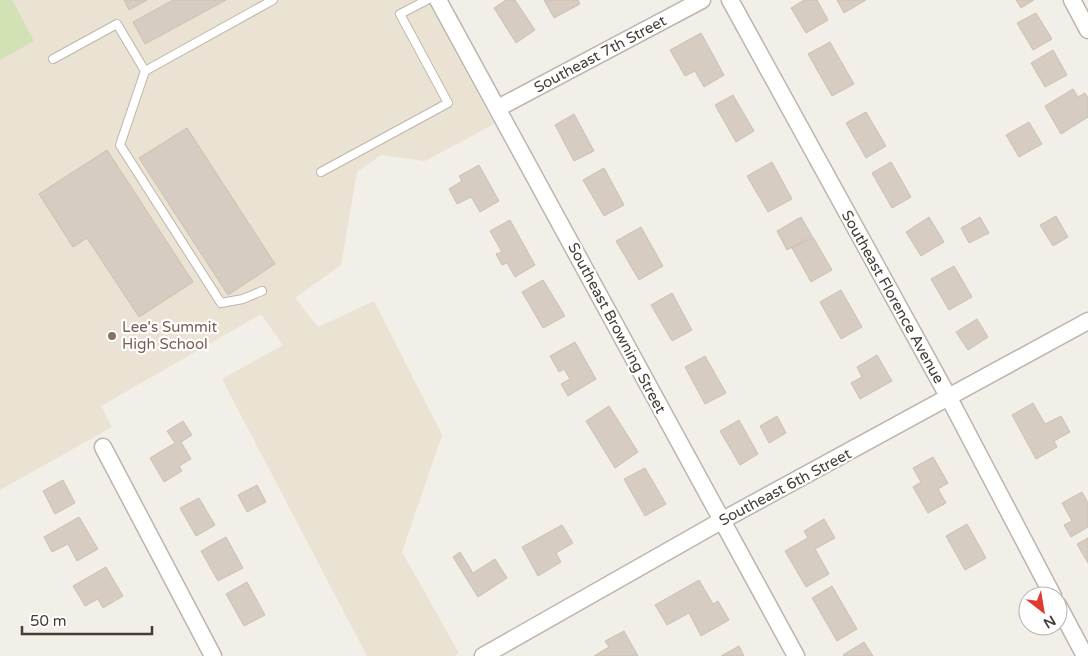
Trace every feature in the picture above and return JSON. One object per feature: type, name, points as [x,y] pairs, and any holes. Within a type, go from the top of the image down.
[{"type":"street","name":"Southeast Browning Street","points":[[438,0],[796,656]]},
{"type":"street","name":"Southeast 7th Street","points":[[498,108],[702,0]]},
{"type":"street","name":"Southeast Florence Avenue","points":[[730,0],[949,398],[1049,586]]},
{"type":"street","points":[[1072,0],[1088,30]]},
{"type":"street","name":"Southeast 6th Street","points":[[483,656],[722,521],[1088,322]]},
{"type":"street","points":[[103,447],[213,656]]},
{"type":"street","points":[[1068,623],[1085,656]]},
{"type":"lane","points":[[262,291],[243,299],[221,303],[120,145],[145,71],[273,0]]},
{"type":"lane","points":[[321,172],[448,103],[400,14],[427,0]]},
{"type":"lane","points":[[53,59],[117,24],[145,71]]},
{"type":"shaded area","name":"Lee's Summit High School","points":[[0,0],[427,0],[494,124],[425,161],[381,155],[357,172],[341,265],[295,298],[318,327],[374,301],[442,435],[402,552],[459,653],[454,656],[367,656],[222,379],[283,345],[261,314],[101,406],[112,427],[0,490]]},
{"type":"green space","points":[[0,0],[12,0],[34,41],[0,60]]},
{"type":"building","points":[[124,0],[147,0],[129,10]]},
{"type":"building","points":[[173,0],[226,0],[145,44],[133,22]]},
{"type":"building","points":[[506,0],[515,0],[535,30],[516,43],[494,8]]},
{"type":"building","points":[[544,0],[578,0],[580,4],[554,18]]},
{"type":"building","points":[[804,0],[817,0],[828,20],[806,33],[791,8]]},
{"type":"building","points":[[837,0],[866,0],[844,13]]},
{"type":"building","points":[[1016,0],[1034,0],[1021,8]]},
{"type":"building","points":[[1036,13],[1052,39],[1033,50],[1017,23]]},
{"type":"building","points":[[701,33],[724,75],[704,87],[695,71],[685,76],[670,50]]},
{"type":"building","points":[[830,42],[854,84],[832,96],[808,54]]},
{"type":"building","points":[[1053,50],[1067,75],[1045,87],[1031,63]]},
{"type":"building","points":[[1073,89],[1078,97],[1085,93],[1088,98],[1088,117],[1061,134],[1045,106]]},
{"type":"building","points":[[733,95],[754,131],[736,142],[715,105]]},
{"type":"building","points":[[866,112],[886,146],[866,158],[846,123]]},
{"type":"building","points":[[574,114],[594,151],[574,161],[555,125]]},
{"type":"building","points":[[1029,122],[1042,144],[1019,157],[1006,135]]},
{"type":"building","points":[[187,128],[275,264],[228,295],[139,158]]},
{"type":"building","points":[[107,150],[193,282],[139,317],[87,238],[73,247],[39,194]]},
{"type":"building","points":[[772,162],[792,199],[768,212],[747,176]]},
{"type":"building","points":[[891,162],[911,197],[892,208],[872,173]]},
{"type":"building","points":[[479,165],[499,201],[480,212],[471,197],[457,204],[449,189],[462,181],[459,176]]},
{"type":"building","points":[[604,168],[624,205],[604,216],[583,180]]},
{"type":"building","points":[[1056,216],[1068,237],[1053,246],[1040,225]]},
{"type":"building","points":[[801,217],[812,236],[787,250],[777,231]]},
{"type":"building","points":[[929,217],[944,242],[921,256],[906,232]]},
{"type":"building","points":[[980,217],[989,233],[969,243],[961,228]]},
{"type":"building","points":[[510,220],[535,265],[515,277],[507,263],[502,265],[496,254],[502,252],[490,231]]},
{"type":"building","points":[[641,227],[663,266],[639,280],[616,241]]},
{"type":"building","points":[[813,237],[832,270],[811,282],[792,248]]},
{"type":"building","points":[[954,266],[972,297],[949,310],[931,279]]},
{"type":"building","points":[[543,280],[565,316],[543,328],[522,292]]},
{"type":"building","points":[[841,290],[862,327],[841,339],[820,302]]},
{"type":"building","points":[[672,293],[692,330],[672,341],[651,305]]},
{"type":"building","points":[[977,319],[988,337],[968,350],[956,332]]},
{"type":"building","points":[[575,342],[596,379],[568,396],[561,384],[570,379],[564,369],[559,372],[550,356]]},
{"type":"building","points":[[877,355],[892,381],[860,399],[851,383],[862,377],[857,367]]},
{"type":"building","points":[[705,356],[726,393],[705,404],[685,367]]},
{"type":"building","points":[[1033,403],[1045,424],[1061,416],[1070,432],[1054,441],[1057,447],[1036,459],[1012,415]]},
{"type":"building","points":[[609,406],[638,452],[615,468],[586,421]]},
{"type":"building","points":[[777,416],[786,433],[769,443],[760,426]]},
{"type":"building","points":[[739,420],[758,454],[740,465],[720,431]]},
{"type":"building","points":[[183,421],[192,435],[181,442],[191,459],[179,466],[182,471],[164,482],[150,458],[175,443],[167,431]]},
{"type":"building","points":[[933,457],[948,483],[938,489],[946,503],[928,513],[913,487],[921,482],[913,468]]},
{"type":"building","points":[[645,468],[666,504],[645,516],[624,479]]},
{"type":"building","points":[[63,480],[75,503],[55,514],[43,491]]},
{"type":"building","points":[[257,485],[266,502],[247,512],[238,495]]},
{"type":"building","points":[[1082,492],[1088,503],[1088,527],[1071,537],[1064,525],[1072,521],[1062,503]]},
{"type":"building","points":[[199,498],[215,525],[196,536],[180,508]]},
{"type":"building","points":[[79,517],[98,549],[77,561],[68,544],[52,552],[44,537]]},
{"type":"building","points":[[824,519],[835,538],[815,549],[829,574],[806,587],[785,551],[808,538],[804,531]]},
{"type":"building","points":[[967,524],[986,558],[965,570],[946,536]]},
{"type":"building","points":[[562,525],[573,543],[556,553],[561,562],[538,576],[522,547]]},
{"type":"building","points":[[226,537],[243,568],[218,581],[201,551]]},
{"type":"building","points":[[1088,538],[1088,563],[1077,544]]},
{"type":"building","points":[[460,552],[473,573],[495,559],[507,578],[478,597],[453,557]]},
{"type":"building","points":[[106,567],[123,596],[103,608],[98,599],[85,606],[73,586]]},
{"type":"building","points":[[699,580],[713,604],[718,601],[729,620],[701,636],[689,613],[667,625],[655,605]]},
{"type":"building","points":[[247,582],[265,615],[244,626],[226,594]]},
{"type":"building","points":[[832,586],[857,629],[837,641],[812,598]]},
{"type":"building","points":[[624,631],[638,656],[594,656],[609,647],[605,641]]},
{"type":"building","points":[[864,642],[873,656],[843,655]]},
{"type":"building","points":[[739,646],[744,656],[721,656]]},
{"type":"place","name":"Lee's Summit High School","points":[[112,336]]}]
